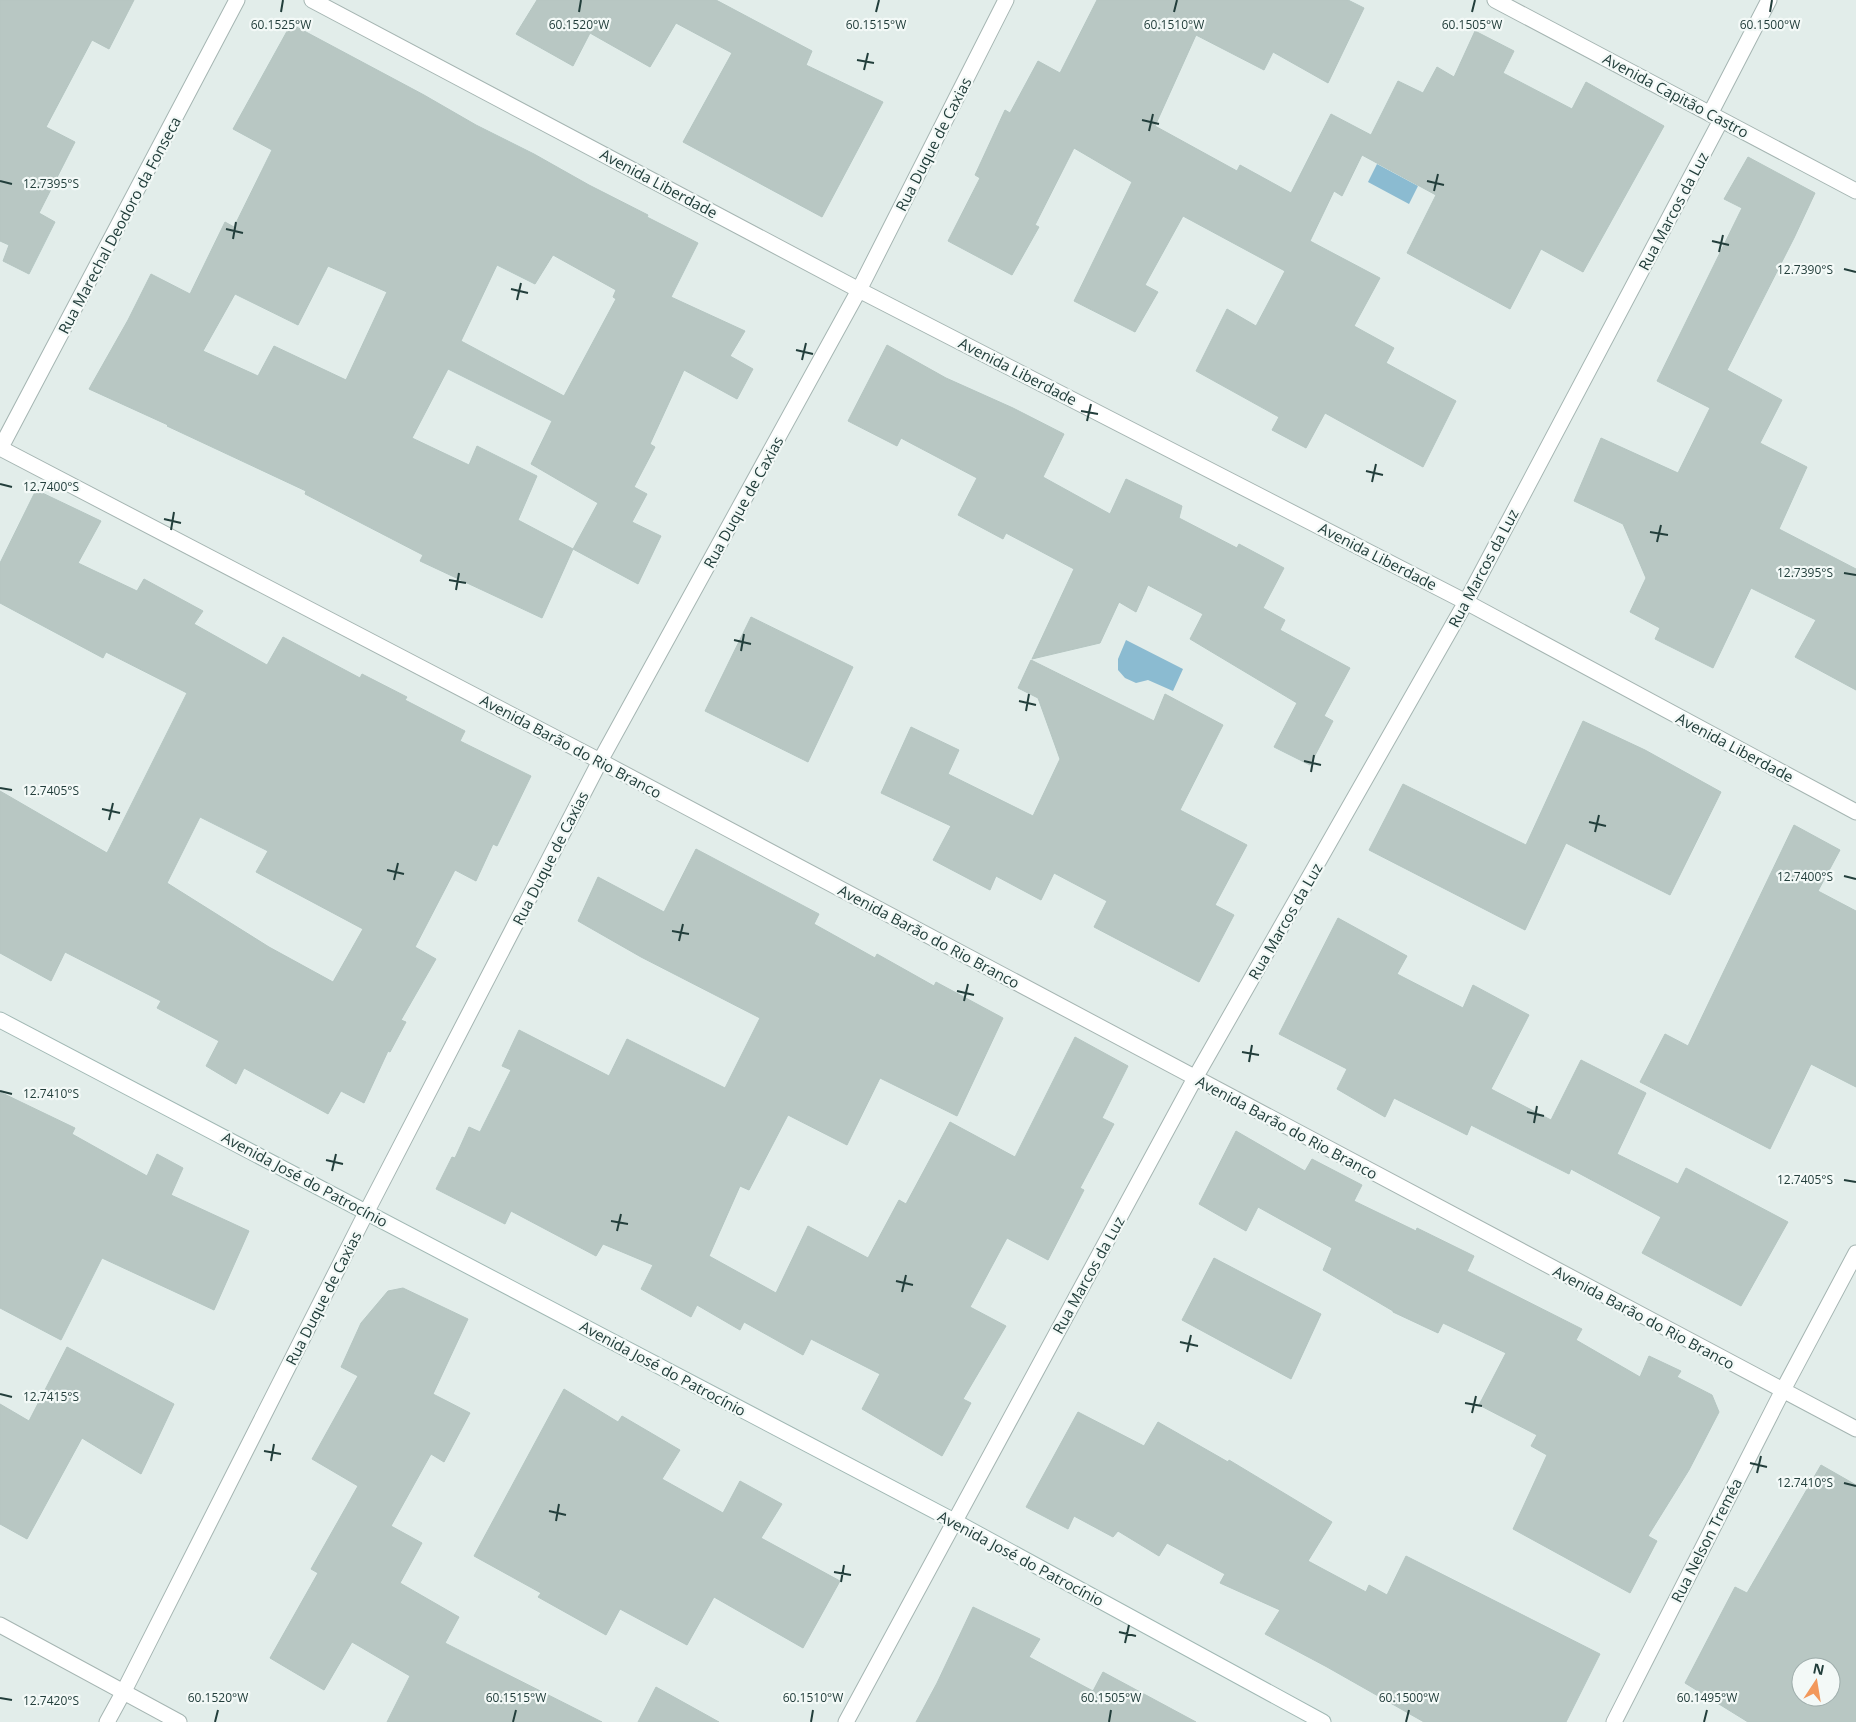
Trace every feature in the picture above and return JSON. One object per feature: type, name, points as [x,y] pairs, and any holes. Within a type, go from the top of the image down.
[{"type":"street","name":"Rua Marechal Deodoro da Fonseca","points":[[0,448],[237,0]]},
{"type":"street","name":"Avenida Liberdade","points":[[312,0],[859,290],[1466,602],[1856,812]]},
{"type":"street","name":"Rua Duque de Caxias","points":[[107,1722],[367,1211],[600,761],[859,290],[1006,0]]},
{"type":"street","name":"Avenida Capitão Castro","points":[[1495,0],[1856,191]]},
{"type":"street","name":"Rua Marcos da Luz","points":[[846,1722],[1195,1078],[1466,602],[1716,117],[1769,0]]},
{"type":"street","name":"Avenida Barão do Rio Branco","points":[[0,448],[600,761],[1856,1429]]},
{"type":"street","name":"Avenida José do Patrocínio","points":[[0,1020],[367,1211],[954,1521],[1323,1722]]},
{"type":"street","name":"Rua Nelson Treméa","points":[[1614,1722],[1782,1390],[1856,1253]]},
{"type":"street","points":[[0,1626],[179,1722]]},
{"type":"water","points":[[1377,164],[1418,186],[1409,204],[1368,182]]},
{"type":"water","points":[[1126,640],[1183,669],[1173,691],[1148,680],[1136,683],[1125,678],[1118,670],[1118,659]]},
{"type":"building","points":[[0,0],[134,0],[109,49],[92,40],[46,127],[75,142],[39,213],[55,222],[29,274],[3,261],[9,245],[0,241]]},
{"type":"building","points":[[537,0],[716,0],[812,51],[806,65],[883,102],[822,217],[683,142],[732,53],[676,23],[650,67],[590,33],[573,66],[516,34]]},
{"type":"building","points":[[1097,0],[1348,0],[1364,8],[1328,83],[1273,52],[1264,70],[1196,35],[1155,126],[1237,171],[1240,165],[1291,193],[1331,114],[1371,135],[1398,81],[1423,93],[1437,67],[1454,77],[1475,31],[1514,51],[1503,73],[1572,109],[1586,82],[1664,126],[1583,272],[1541,249],[1510,309],[1407,253],[1436,195],[1362,155],[1342,196],[1334,191],[1310,241],[1380,278],[1354,326],[1394,348],[1386,363],[1456,401],[1423,467],[1325,413],[1306,448],[1272,430],[1279,417],[1196,371],[1227,309],[1256,326],[1285,271],[1183,216],[1145,285],[1158,292],[1135,332],[1074,301],[1132,182],[1074,148],[1035,225],[1039,227],[1012,275],[948,241],[980,178],[975,175],[1005,110],[1010,113],[1038,61],[1060,73]]},
{"type":"building","points":[[291,24],[698,243],[671,297],[745,331],[730,356],[753,369],[737,399],[684,370],[650,444],[655,447],[634,487],[647,494],[632,522],[661,536],[638,584],[573,549],[542,618],[420,561],[423,555],[305,494],[306,491],[89,389],[128,320],[151,274],[190,294],[225,222],[234,227],[272,150],[233,129]],"holes":[[[553,255],[616,290],[613,297],[616,299],[564,396],[461,341],[497,265],[535,284]],[[328,266],[387,292],[346,380],[274,346],[258,376],[203,351],[235,294],[298,325]],[[448,369],[552,421],[531,464],[598,503],[573,549],[518,520],[537,476],[477,446],[469,465],[412,438]]]},
{"type":"building","points":[[1748,157],[1815,193],[1727,370],[1782,400],[1760,443],[1807,467],[1779,529],[1856,569],[1856,690],[1795,657],[1816,620],[1751,588],[1713,668],[1655,639],[1660,628],[1630,612],[1646,578],[1623,524],[1574,501],[1601,438],[1678,473],[1710,408],[1657,381],[1742,208],[1724,199]]},
{"type":"building","points":[[887,345],[946,378],[1013,408],[1064,434],[1043,477],[1110,514],[1126,479],[1182,506],[1179,518],[1237,548],[1239,544],[1284,568],[1263,608],[1285,620],[1280,630],[1350,668],[1324,716],[1333,721],[1310,765],[1274,747],[1297,703],[1190,639],[1203,614],[1148,585],[1136,612],[1119,602],[1100,643],[1032,659],[1074,569],[1006,533],[1003,539],[958,515],[977,478],[901,438],[897,446],[848,421]]},
{"type":"building","points":[[36,490],[101,521],[78,563],[137,591],[144,579],[203,611],[194,624],[267,665],[283,637],[360,678],[362,674],[407,697],[405,700],[465,731],[460,741],[531,776],[497,846],[493,844],[476,881],[455,870],[415,947],[436,959],[401,1020],[406,1022],[390,1052],[388,1051],[364,1103],[341,1091],[328,1114],[244,1068],[236,1084],[206,1066],[219,1041],[157,1008],[161,1001],[65,952],[51,981],[0,953],[0,791],[107,853],[187,693],[106,652],[103,658],[0,603],[0,563]],"holes":[[[200,817],[268,851],[256,872],[363,929],[333,982],[269,947],[167,883]]]},
{"type":"building","points":[[751,617],[853,667],[808,762],[705,711]]},
{"type":"building","points":[[1031,660],[1154,721],[1165,694],[1223,725],[1180,810],[1247,845],[1215,905],[1234,915],[1199,982],[1094,927],[1107,901],[1054,873],[1041,900],[996,876],[990,890],[933,860],[951,826],[881,793],[911,727],[959,750],[948,774],[1033,816],[1060,759],[1038,698],[1018,688]]},
{"type":"building","points":[[1583,721],[1645,750],[1721,792],[1670,895],[1566,843],[1525,930],[1369,850],[1403,784],[1526,845]]},
{"type":"building","points":[[1794,825],[1840,850],[1818,891],[1856,911],[1856,1087],[1811,1064],[1770,1149],[1640,1082],[1665,1034],[1688,1046]]},
{"type":"building","points":[[696,849],[819,914],[814,924],[875,958],[877,954],[934,986],[936,982],[1003,1018],[957,1116],[880,1078],[847,1145],[788,1115],[749,1190],[740,1186],[709,1256],[776,1293],[808,1226],[868,1258],[899,1200],[906,1204],[950,1122],[1015,1157],[1075,1037],[1128,1066],[1102,1118],[1114,1124],[1080,1188],[1084,1190],[1048,1260],[1007,1238],[970,1307],[1006,1326],[963,1399],[971,1403],[942,1456],[862,1409],[880,1374],[811,1339],[803,1355],[744,1322],[740,1330],[697,1305],[691,1317],[641,1289],[653,1265],[603,1244],[596,1256],[511,1211],[505,1224],[436,1189],[452,1157],[455,1158],[469,1127],[480,1132],[511,1070],[502,1066],[519,1030],[609,1076],[627,1039],[725,1088],[760,1018],[641,957],[578,921],[598,877],[664,912]]},
{"type":"building","points":[[1338,918],[1407,956],[1397,974],[1463,1008],[1473,985],[1529,1015],[1491,1089],[1551,1120],[1581,1060],[1646,1093],[1617,1154],[1678,1184],[1686,1168],[1788,1222],[1741,1306],[1642,1253],[1661,1217],[1571,1169],[1569,1174],[1471,1125],[1467,1135],[1394,1098],[1385,1117],[1337,1089],[1347,1069],[1279,1034]]},
{"type":"building","points":[[0,1092],[75,1128],[72,1134],[147,1176],[157,1154],[183,1168],[171,1195],[249,1231],[214,1310],[102,1258],[61,1340],[0,1308]]},
{"type":"building","points":[[1236,1131],[1305,1171],[1312,1159],[1362,1185],[1354,1201],[1416,1231],[1417,1228],[1474,1256],[1467,1271],[1582,1329],[1576,1340],[1640,1377],[1649,1356],[1681,1371],[1677,1377],[1712,1395],[1719,1412],[1689,1470],[1648,1536],[1657,1541],[1630,1593],[1513,1529],[1547,1455],[1531,1446],[1537,1435],[1479,1405],[1506,1353],[1443,1323],[1438,1333],[1393,1312],[1323,1270],[1332,1248],[1258,1207],[1246,1231],[1199,1204]]},
{"type":"building","points":[[1214,1258],[1321,1314],[1291,1379],[1182,1320]]},
{"type":"building","points":[[403,1288],[468,1319],[433,1394],[470,1413],[444,1462],[431,1454],[391,1526],[422,1543],[400,1583],[459,1617],[445,1643],[602,1722],[387,1722],[410,1676],[352,1642],[324,1690],[270,1658],[318,1573],[311,1569],[358,1486],[312,1459],[358,1376],[341,1367],[361,1323],[388,1291]]},
{"type":"building","points":[[67,1347],[174,1404],[141,1474],[82,1438],[27,1539],[0,1524],[0,1404],[29,1421]]},
{"type":"building","points":[[564,1389],[618,1422],[622,1416],[680,1450],[662,1479],[723,1513],[740,1481],[782,1504],[761,1538],[840,1581],[803,1648],[714,1597],[687,1645],[620,1609],[606,1635],[538,1597],[541,1593],[474,1556]]},
{"type":"building","points":[[1078,1412],[1144,1446],[1158,1422],[1228,1462],[1229,1460],[1332,1522],[1308,1561],[1366,1592],[1369,1585],[1387,1595],[1406,1556],[1600,1654],[1566,1722],[1424,1722],[1265,1634],[1280,1610],[1220,1583],[1225,1574],[1167,1543],[1159,1556],[1118,1531],[1113,1537],[1074,1516],[1068,1529],[1026,1507]]},
{"type":"building","points":[[1821,1465],[1856,1485],[1856,1722],[1748,1722],[1685,1683],[1735,1587],[1747,1593]]},
{"type":"building","points":[[973,1607],[1040,1639],[1029,1657],[1093,1691],[1103,1672],[1196,1722],[916,1722]]},
{"type":"building","points":[[656,1687],[719,1722],[638,1722]]}]
